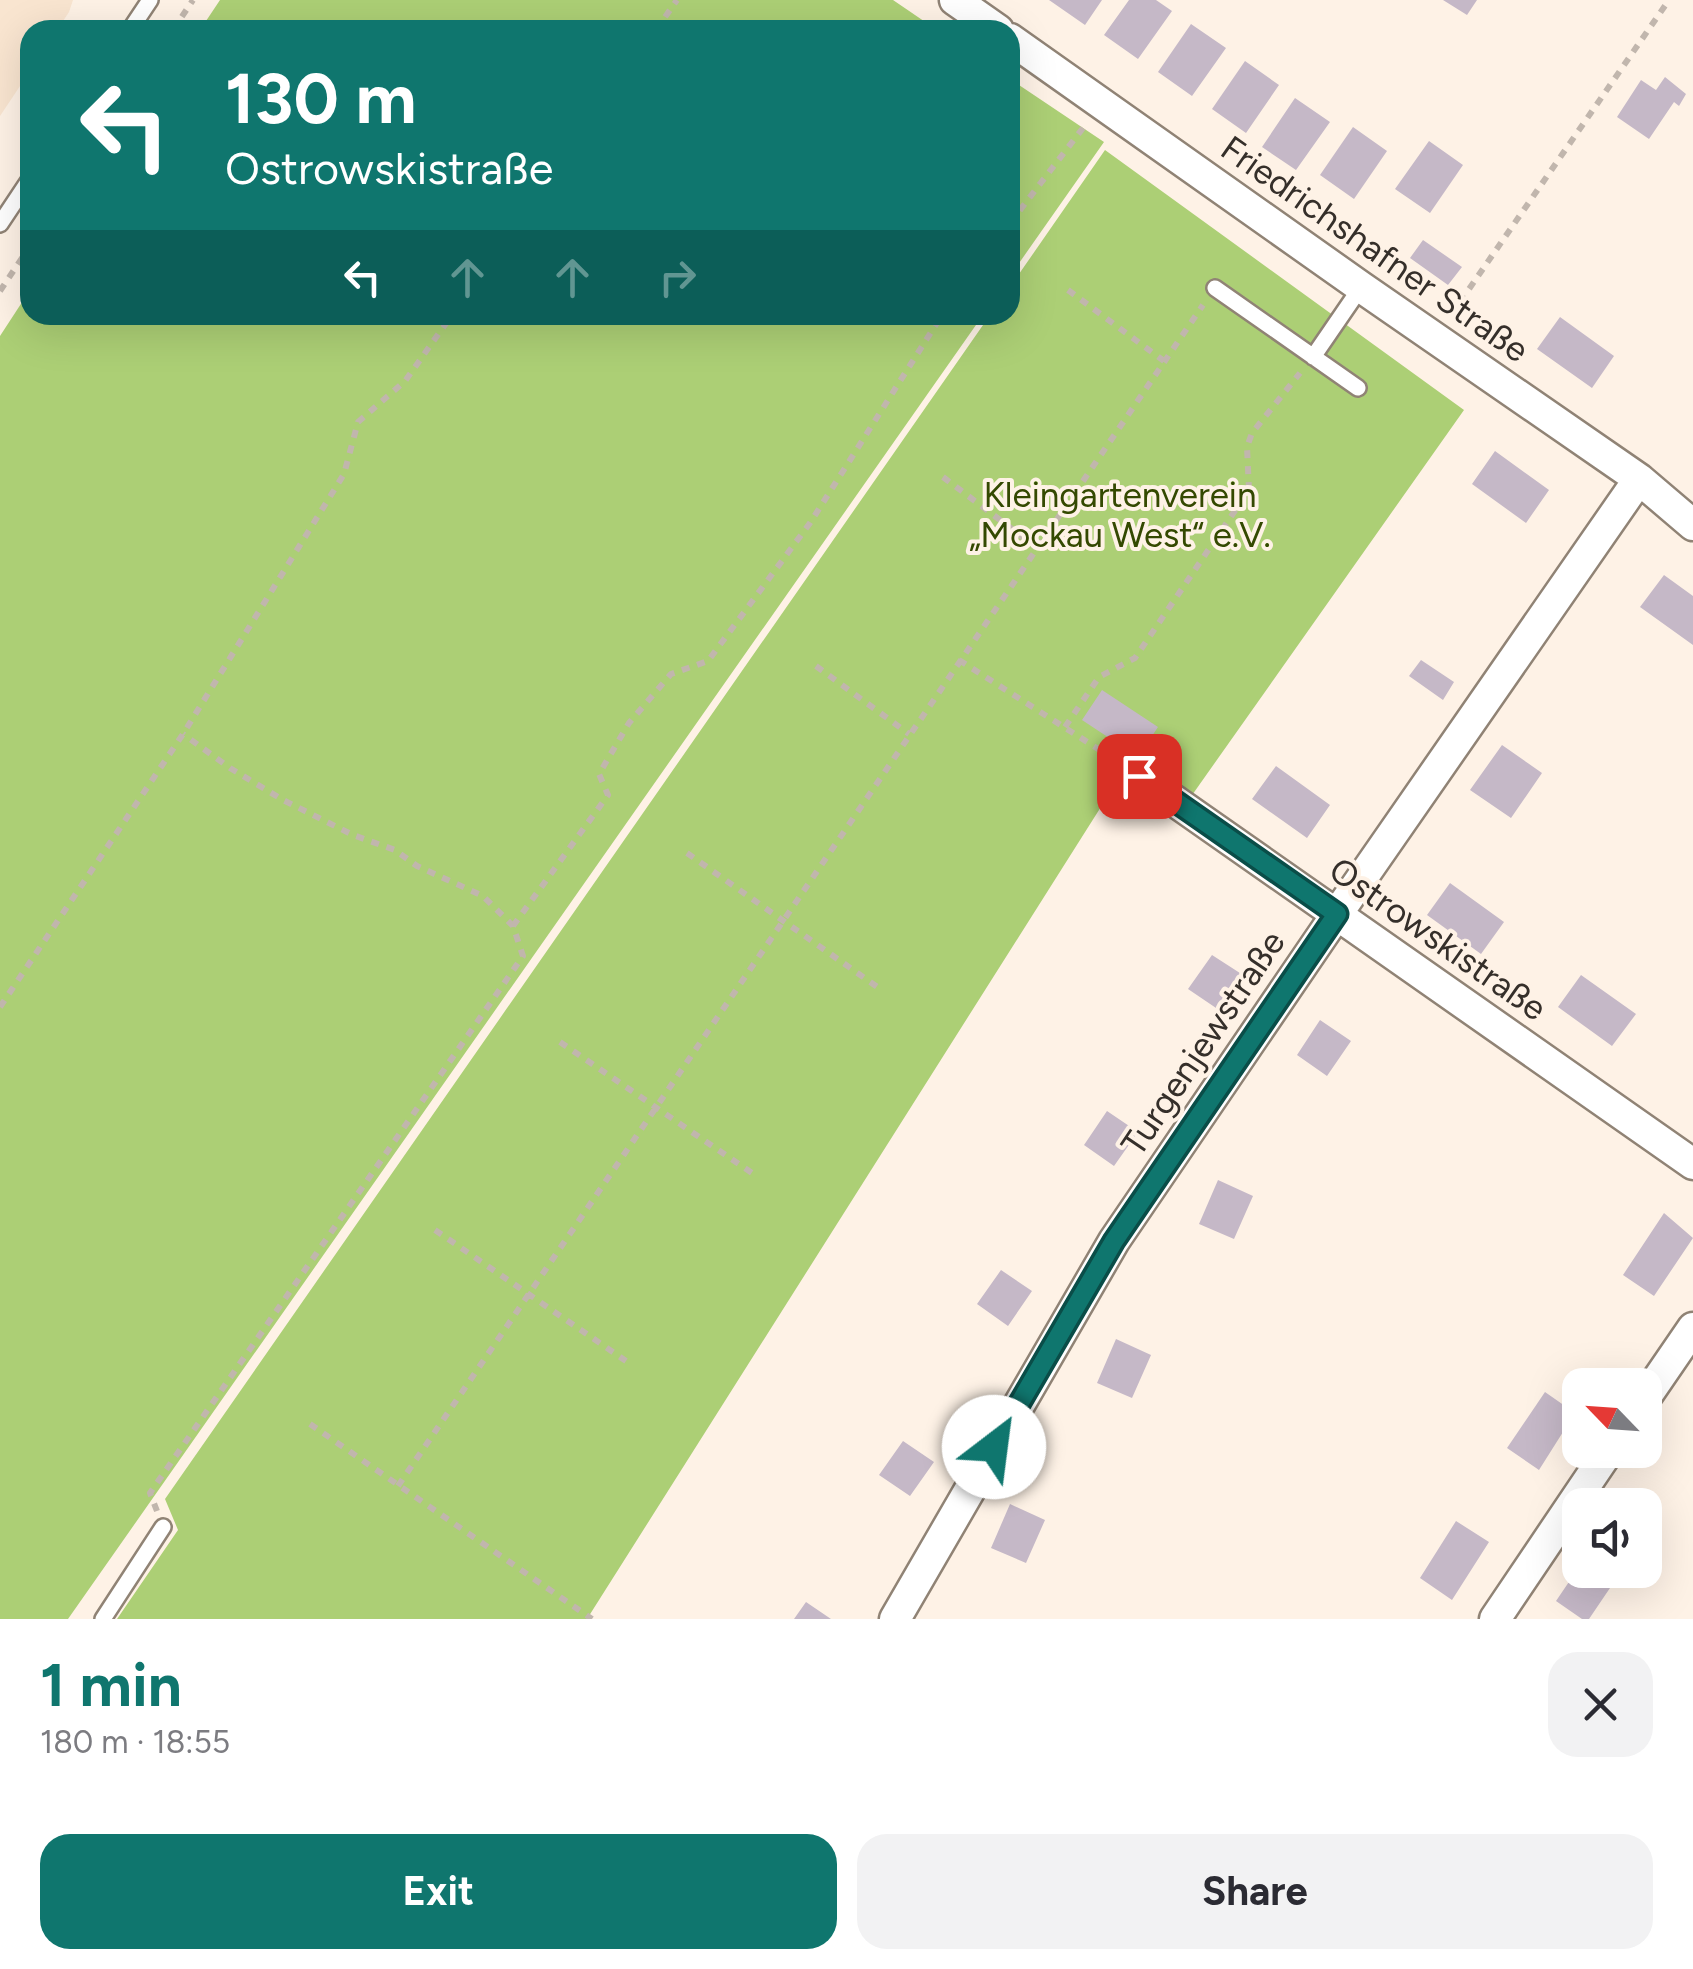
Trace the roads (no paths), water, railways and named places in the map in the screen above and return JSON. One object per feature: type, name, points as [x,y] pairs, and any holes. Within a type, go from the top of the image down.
[{"type":"street","points":[[955,0],[984,20]]},
{"type":"street","name":"Friedrichshafner Straße","points":[[1020,46],[1639,480],[1693,525]]},
{"type":"street","name":"Turgenjewstraße","points":[[894,1619],[1114,1241],[1639,480]]},
{"type":"street","name":"Ostrowskistraße","points":[[1139,776],[1693,1164]]},
{"type":"street","points":[[1662,1373],[1693,1328]]},
{"type":"street","points":[[1494,1619],[1597,1468]]},
{"type":"lane","points":[[0,224],[20,194]]},
{"type":"lane","points":[[1313,357],[1361,287]]},
{"type":"lane","points":[[1215,288],[1358,388]]},
{"type":"lane","points":[[103,1619],[163,1528]]},
{"type":"park label","name":"Kleingartenverein „Mockau West“ e.V.","points":[[1120,515]]}]
